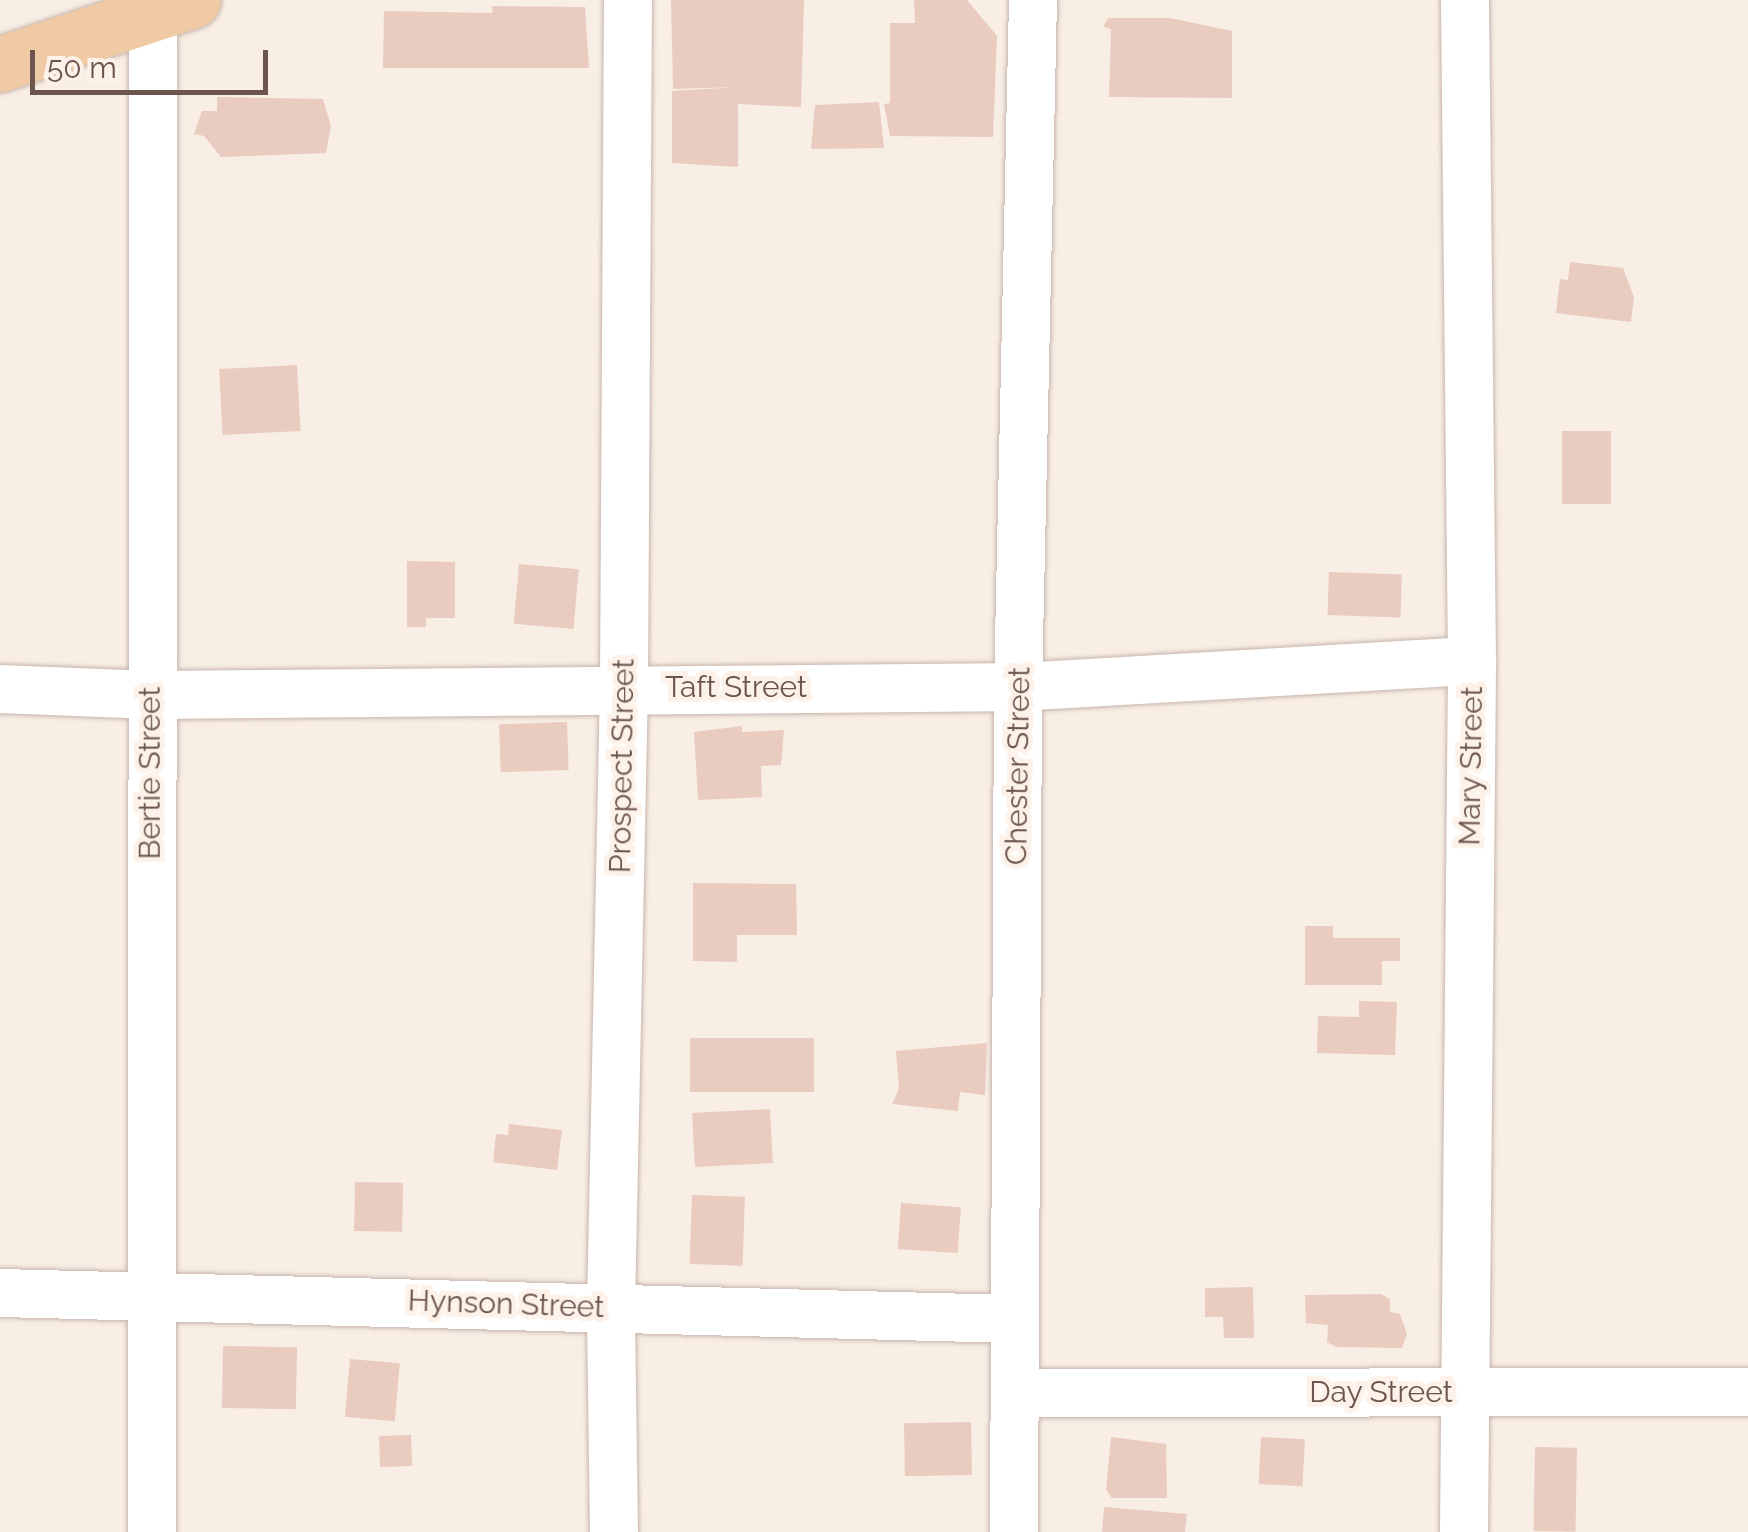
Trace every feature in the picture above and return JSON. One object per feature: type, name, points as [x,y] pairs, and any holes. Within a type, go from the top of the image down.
[{"type":"main road","points":[[0,64],[173,7]]},
{"type":"street","name":"Prospect Street","points":[[614,1532],[610,1307],[624,688],[628,0]]},
{"type":"street","name":"Chester Street","points":[[1014,1532],[1012,1319],[1018,687],[1032,0]]},
{"type":"street","name":"Mary Street","points":[[1464,0],[1472,661],[1464,1532]]},
{"type":"street","name":"Bertie Street","points":[[152,1532],[150,695],[173,7]]},
{"type":"street","name":"Taft Street","points":[[0,690],[150,695],[1018,687],[1472,661]]},
{"type":"street","name":"Hynson Street","points":[[0,1293],[1012,1319]]},
{"type":"street","name":"Day Street","points":[[1015,1393],[1748,1392]]},
{"type":"building","points":[[671,0],[804,0],[801,107],[738,104],[738,167],[672,163],[672,91],[738,87],[673,89]]},
{"type":"building","points":[[914,0],[967,0],[997,36],[993,137],[890,136],[884,104],[890,103],[890,23],[915,23]]},
{"type":"building","points":[[492,6],[585,7],[589,68],[383,68],[384,11],[493,13]]},
{"type":"building","points":[[1108,18],[1170,18],[1232,31],[1232,98],[1109,97],[1111,29],[1103,27]]},
{"type":"building","points":[[217,97],[323,99],[331,126],[326,153],[221,157],[204,136],[194,134],[202,111],[217,111]]},
{"type":"building","points":[[879,102],[884,148],[811,149],[815,105]]},
{"type":"building","points":[[1570,262],[1623,268],[1634,297],[1631,322],[1556,313],[1560,279],[1568,280]]},
{"type":"building","points":[[297,365],[300,431],[223,435],[219,369]]},
{"type":"building","points":[[1562,431],[1611,431],[1611,504],[1562,504]]},
{"type":"building","points":[[407,561],[455,562],[455,618],[426,618],[426,627],[407,627]]},
{"type":"building","points":[[519,564],[579,569],[574,629],[514,624]]},
{"type":"building","points":[[1329,572],[1402,575],[1400,618],[1327,615]]},
{"type":"building","points":[[567,722],[569,770],[501,772],[499,724]]},
{"type":"building","points":[[742,726],[742,732],[784,730],[781,765],[761,766],[762,797],[698,800],[694,732]]},
{"type":"building","points":[[693,883],[796,884],[797,935],[737,935],[737,962],[693,961]]},
{"type":"building","points":[[1305,926],[1333,926],[1333,938],[1400,938],[1400,961],[1382,961],[1382,985],[1305,985]]},
{"type":"building","points":[[1359,1001],[1397,1002],[1395,1055],[1317,1053],[1318,1016],[1359,1017]]},
{"type":"building","points":[[690,1038],[814,1038],[814,1092],[690,1092]]},
{"type":"building","points":[[987,1043],[985,1095],[960,1092],[958,1111],[892,1104],[899,1089],[896,1051]]},
{"type":"building","points":[[770,1109],[773,1163],[695,1167],[692,1113]]},
{"type":"building","points":[[509,1124],[562,1130],[557,1170],[493,1162],[496,1134],[508,1135]]},
{"type":"building","points":[[355,1182],[403,1183],[402,1232],[354,1231]]},
{"type":"building","points":[[692,1195],[745,1197],[743,1266],[690,1264]]},
{"type":"building","points":[[901,1203],[961,1207],[958,1253],[898,1249]]},
{"type":"building","points":[[1253,1287],[1254,1338],[1224,1338],[1223,1317],[1205,1317],[1205,1288]]},
{"type":"building","points":[[1381,1294],[1390,1299],[1390,1312],[1400,1314],[1407,1334],[1402,1348],[1336,1347],[1327,1342],[1328,1325],[1306,1323],[1305,1295]]},
{"type":"building","points":[[223,1346],[297,1347],[296,1409],[222,1408]]},
{"type":"building","points":[[350,1359],[400,1363],[395,1421],[345,1417]]},
{"type":"building","points":[[971,1422],[972,1475],[905,1476],[904,1423]]},
{"type":"building","points":[[411,1435],[412,1466],[380,1467],[379,1436]]},
{"type":"building","points":[[1111,1437],[1166,1444],[1167,1498],[1112,1498],[1106,1490]]},
{"type":"building","points":[[1261,1437],[1305,1439],[1302,1486],[1259,1484]]},
{"type":"building","points":[[1535,1447],[1577,1448],[1576,1532],[1534,1531]]},
{"type":"building","points":[[1104,1507],[1187,1514],[1185,1532],[1102,1532]]}]
